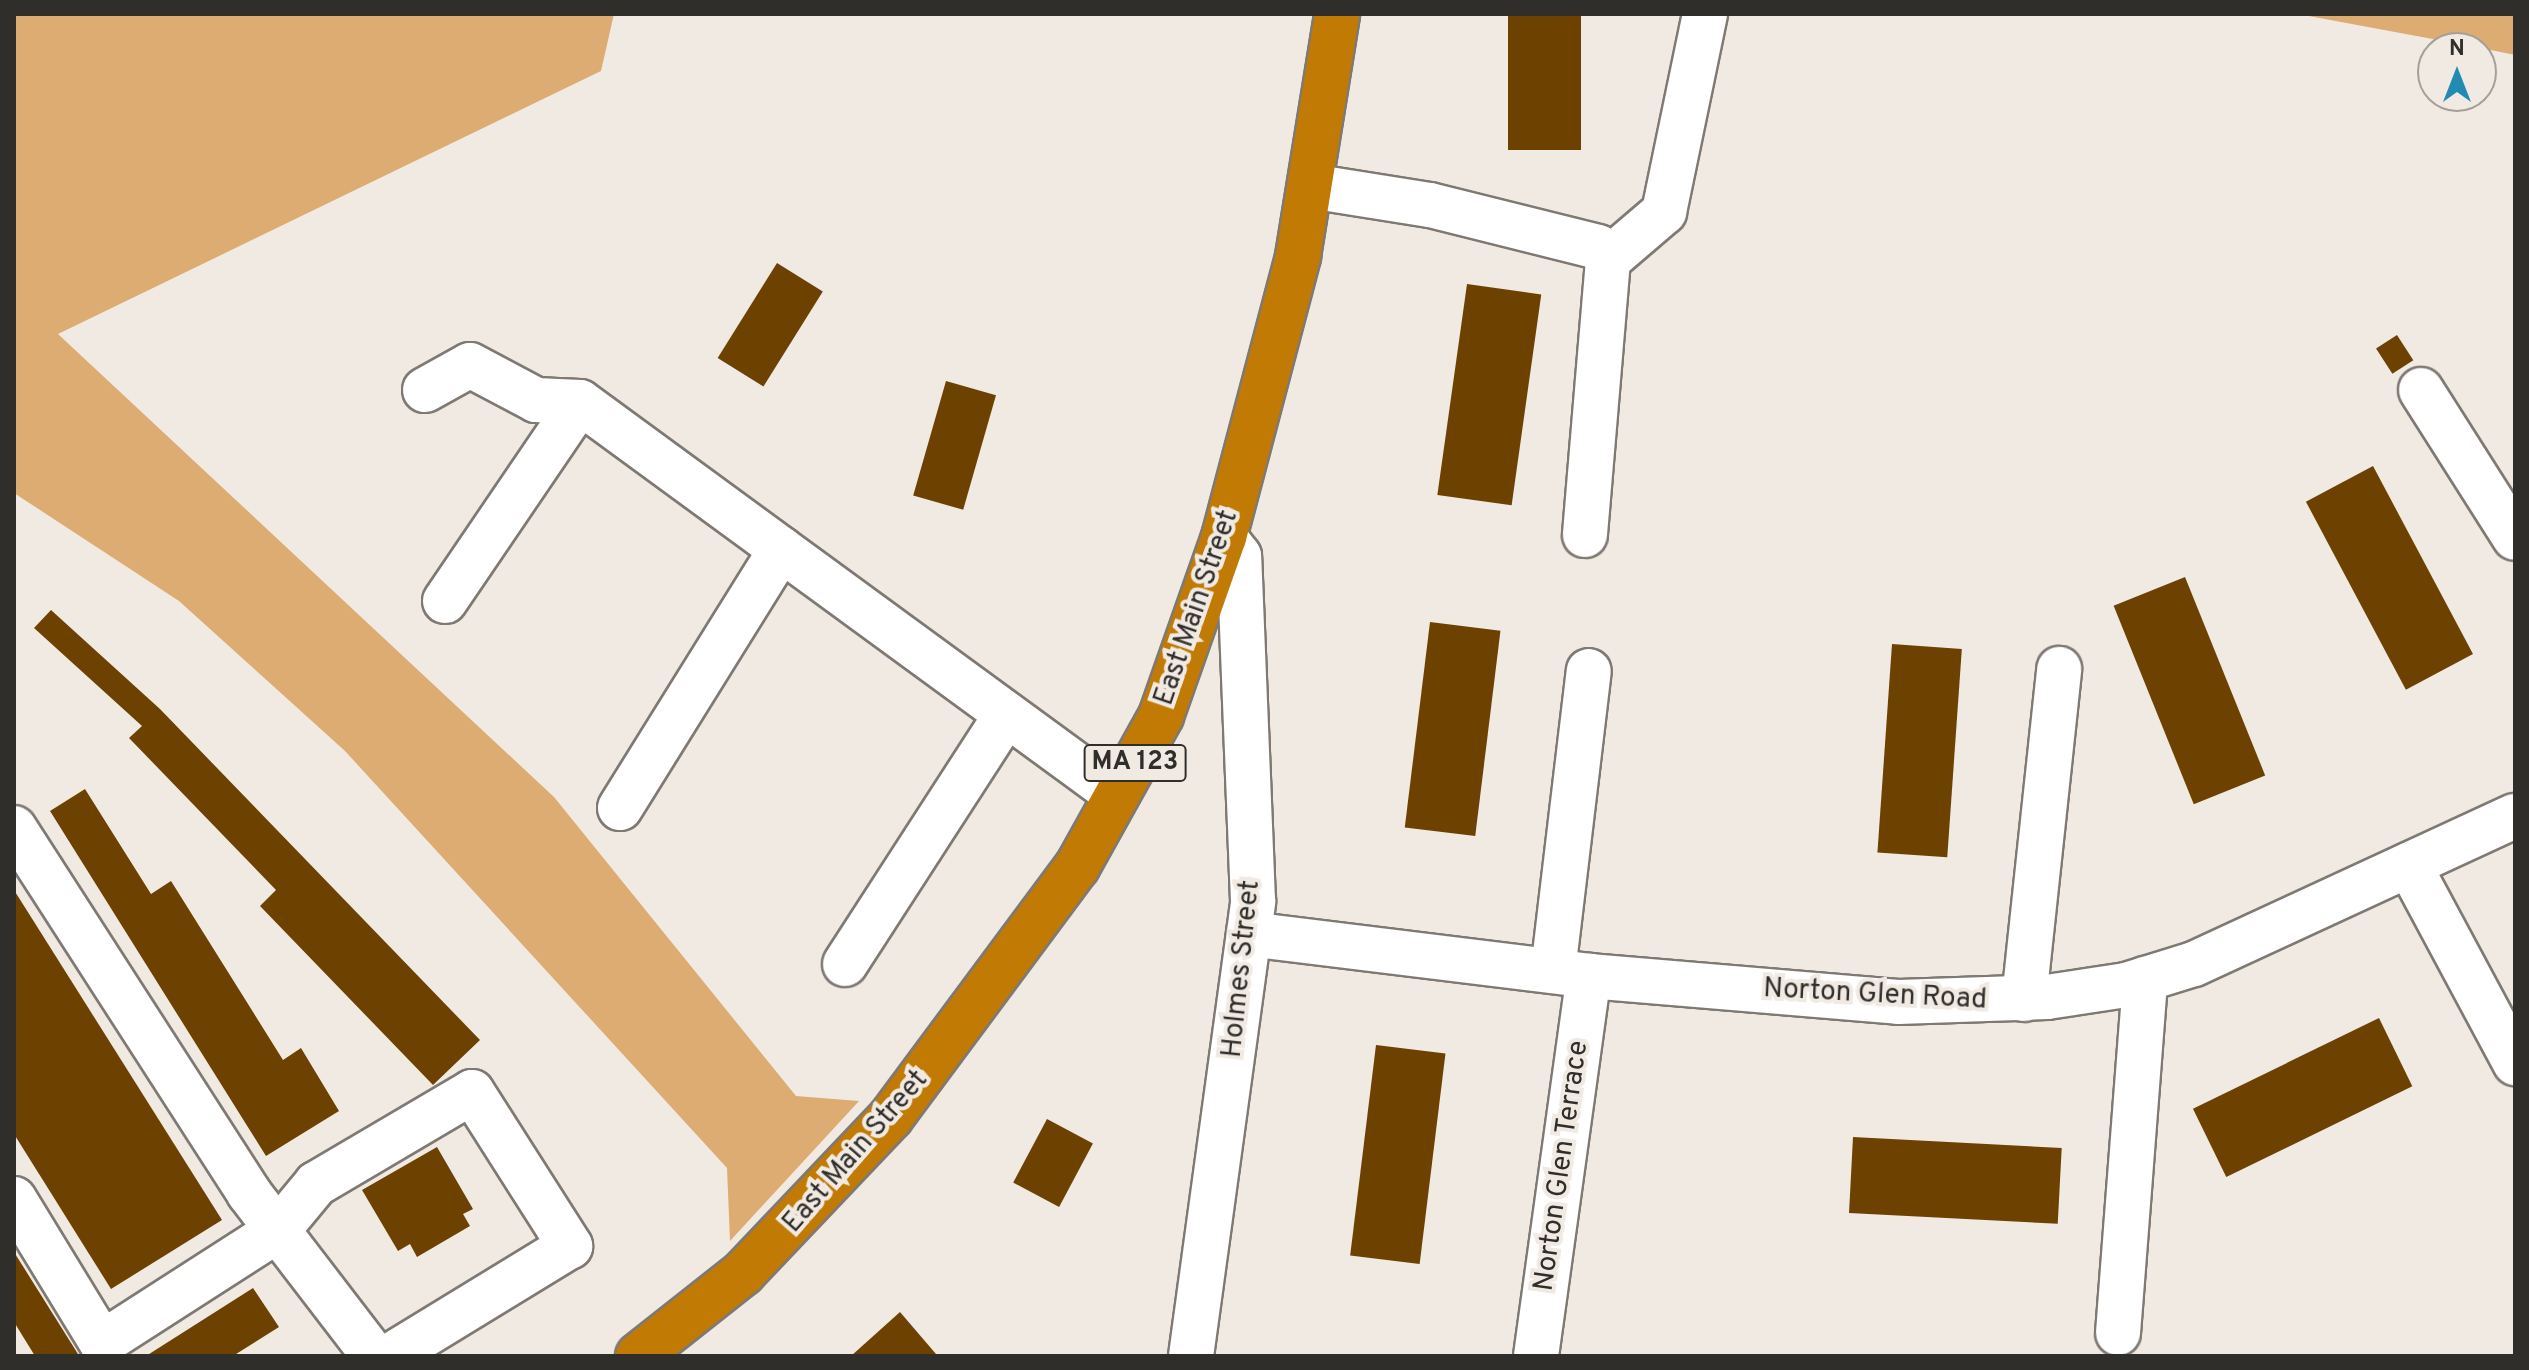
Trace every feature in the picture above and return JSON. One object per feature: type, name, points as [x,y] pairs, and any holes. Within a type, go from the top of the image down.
[{"type":"highway","name":"East Main Street","points":[[638,1356],[743,1273],[891,1117],[1027,940],[1117,795],[1161,716],[1224,537],[1310,186],[1337,14]]},
{"type":"street","points":[[1608,260],[1664,212],[1705,14]]},
{"type":"street","points":[[1310,186],[1430,205],[1598,247],[1608,260],[1585,535]]},
{"type":"street","points":[[425,390],[470,365],[536,400],[580,402],[1117,795]]},
{"type":"street","points":[[2421,390],[2515,538]]},
{"type":"street","points":[[445,601],[580,402]]},
{"type":"street","name":"Holmes Street","points":[[1191,1356],[1249,934],[1244,624],[1239,556],[1224,537]]},
{"type":"street","points":[[620,808],[781,549]]},
{"type":"street","points":[[2024,999],[2059,669]]},
{"type":"street","name":"Norton Glen Terrace","points":[[1536,1356],[1571,974],[1589,671]]},
{"type":"street","points":[[845,964],[1006,715]]},
{"type":"street","name":"Norton Glen Road","points":[[1249,934],[1571,974],[1898,1002],[2024,999],[2145,979],[2194,964],[2515,816]]},
{"type":"street","points":[[14,828],[278,1230],[374,1356]]},
{"type":"street","points":[[2409,865],[2515,1063]]},
{"type":"street","points":[[2118,1333],[2145,979]]},
{"type":"street","points":[[14,1199],[102,1343],[278,1230],[316,1184],[472,1092],[570,1246],[390,1356]]},
{"type":"shaded area","points":[[14,14],[614,14],[601,71],[58,334],[554,797],[796,1096],[859,1101],[730,1241],[727,1168],[345,751],[179,601],[14,493]]},
{"type":"shaded area","points":[[2298,14],[2515,14],[2515,55],[2497,51],[2497,32],[2417,32],[2417,36]]},
{"type":"building","points":[[1508,14],[1581,14],[1581,150],[1508,150]]},
{"type":"building","points":[[777,263],[823,292],[763,387],[718,358]]},
{"type":"building","points":[[1467,284],[1541,294],[1512,505],[1437,495]]},
{"type":"building","points":[[2397,335],[2413,360],[2392,374],[2376,349]]},
{"type":"building","points":[[946,381],[996,395],[963,510],[913,495]]},
{"type":"building","points":[[2373,466],[2473,654],[2406,690],[2306,502]]},
{"type":"building","points":[[2185,577],[2265,775],[2194,804],[2114,606]]},
{"type":"building","points":[[51,610],[160,709],[480,1040],[433,1085],[260,906],[276,890],[129,738],[142,726],[34,628]]},
{"type":"building","points":[[1430,622],[1500,631],[1475,836],[1405,827]]},
{"type":"building","points":[[1892,644],[1962,649],[1947,857],[1877,852]]},
{"type":"building","points":[[85,789],[151,894],[171,881],[283,1060],[301,1048],[339,1111],[266,1156],[50,811]]},
{"type":"building","points":[[14,890],[222,1220],[111,1289],[14,1134]]},
{"type":"building","points":[[2379,1018],[2412,1086],[2226,1177],[2193,1109]]},
{"type":"building","points":[[1376,1045],[1445,1054],[1420,1264],[1350,1255]]},
{"type":"building","points":[[1047,1119],[1093,1143],[1059,1207],[1013,1183]]},
{"type":"building","points":[[1853,1137],[2062,1148],[2058,1224],[1849,1213]]},
{"type":"building","points":[[437,1147],[473,1209],[463,1214],[470,1226],[417,1257],[410,1244],[398,1251],[362,1190]]},
{"type":"building","points":[[14,1252],[78,1354],[75,1356],[35,1356],[14,1322]]},
{"type":"building","points":[[253,1288],[279,1327],[233,1356],[146,1356]]},
{"type":"building","points":[[900,1312],[936,1354],[851,1356]]}]
